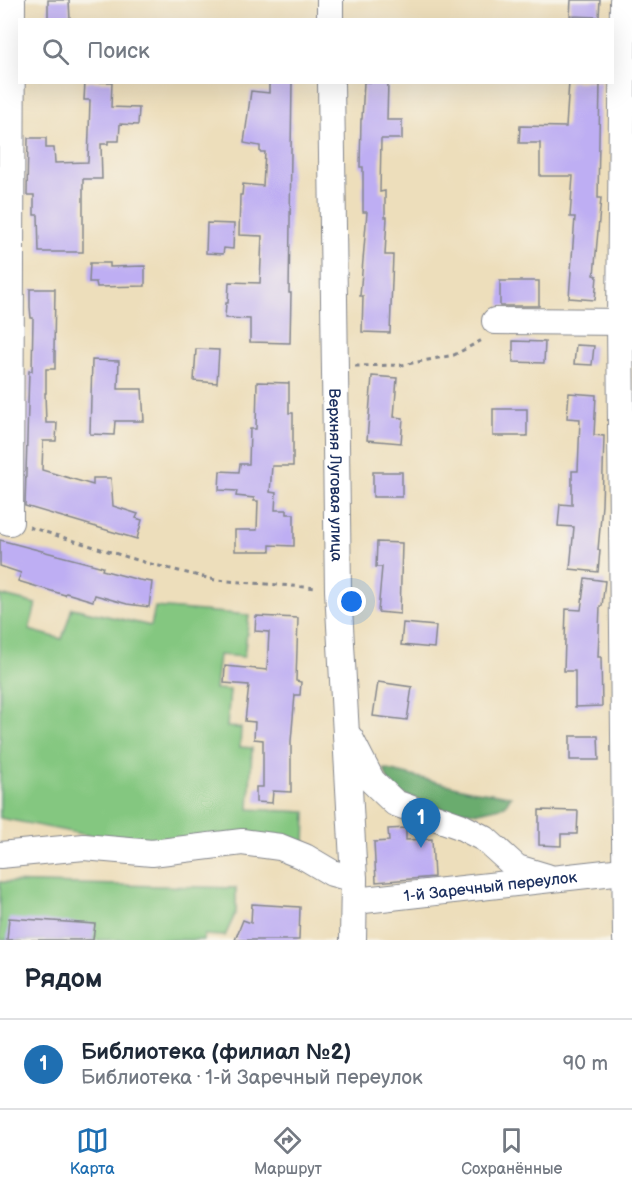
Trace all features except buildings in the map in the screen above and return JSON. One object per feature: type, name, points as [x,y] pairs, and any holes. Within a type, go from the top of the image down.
[{"type":"street","points":[[5,520],[12,0]]},
{"type":"street","points":[[330,0],[330,18]]},
{"type":"street","points":[[622,0],[629,870],[626,940]]},
{"type":"street","name":"Верхняя Луговая улица","points":[[331,84],[338,590],[354,890],[353,940]]},
{"type":"street","points":[[495,321],[626,322]]},
{"type":"street","points":[[345,728],[372,781],[395,803],[459,825],[485,839],[517,868],[553,879]]},
{"type":"street","points":[[0,855],[84,848],[152,853],[242,842],[280,847],[305,857],[332,873],[354,890]]},
{"type":"street","name":"1-й Заречный переулок","points":[[354,890],[553,879],[629,870]]},
{"type":"path","points":[[335,367],[402,365],[454,356],[494,334],[495,321]]},
{"type":"path","points":[[5,520],[147,563],[215,580],[338,590]]},
{"type":"green space","points":[[0,595],[36,604],[29,630],[62,639],[72,608],[151,626],[155,607],[249,615],[244,657],[219,655],[215,689],[230,690],[227,727],[241,728],[240,747],[252,748],[249,809],[306,812],[305,846],[112,840],[0,818]]},
{"type":"green space","points":[[384,769],[470,790],[511,796],[505,806],[479,812],[444,810],[392,790]]},
{"type":"green space","points":[[0,882],[236,888],[236,912],[225,936],[204,935],[203,940],[0,940]]},
{"type":"place","name":"Библиотека (филиал №2)","points":[[421,848]]}]
